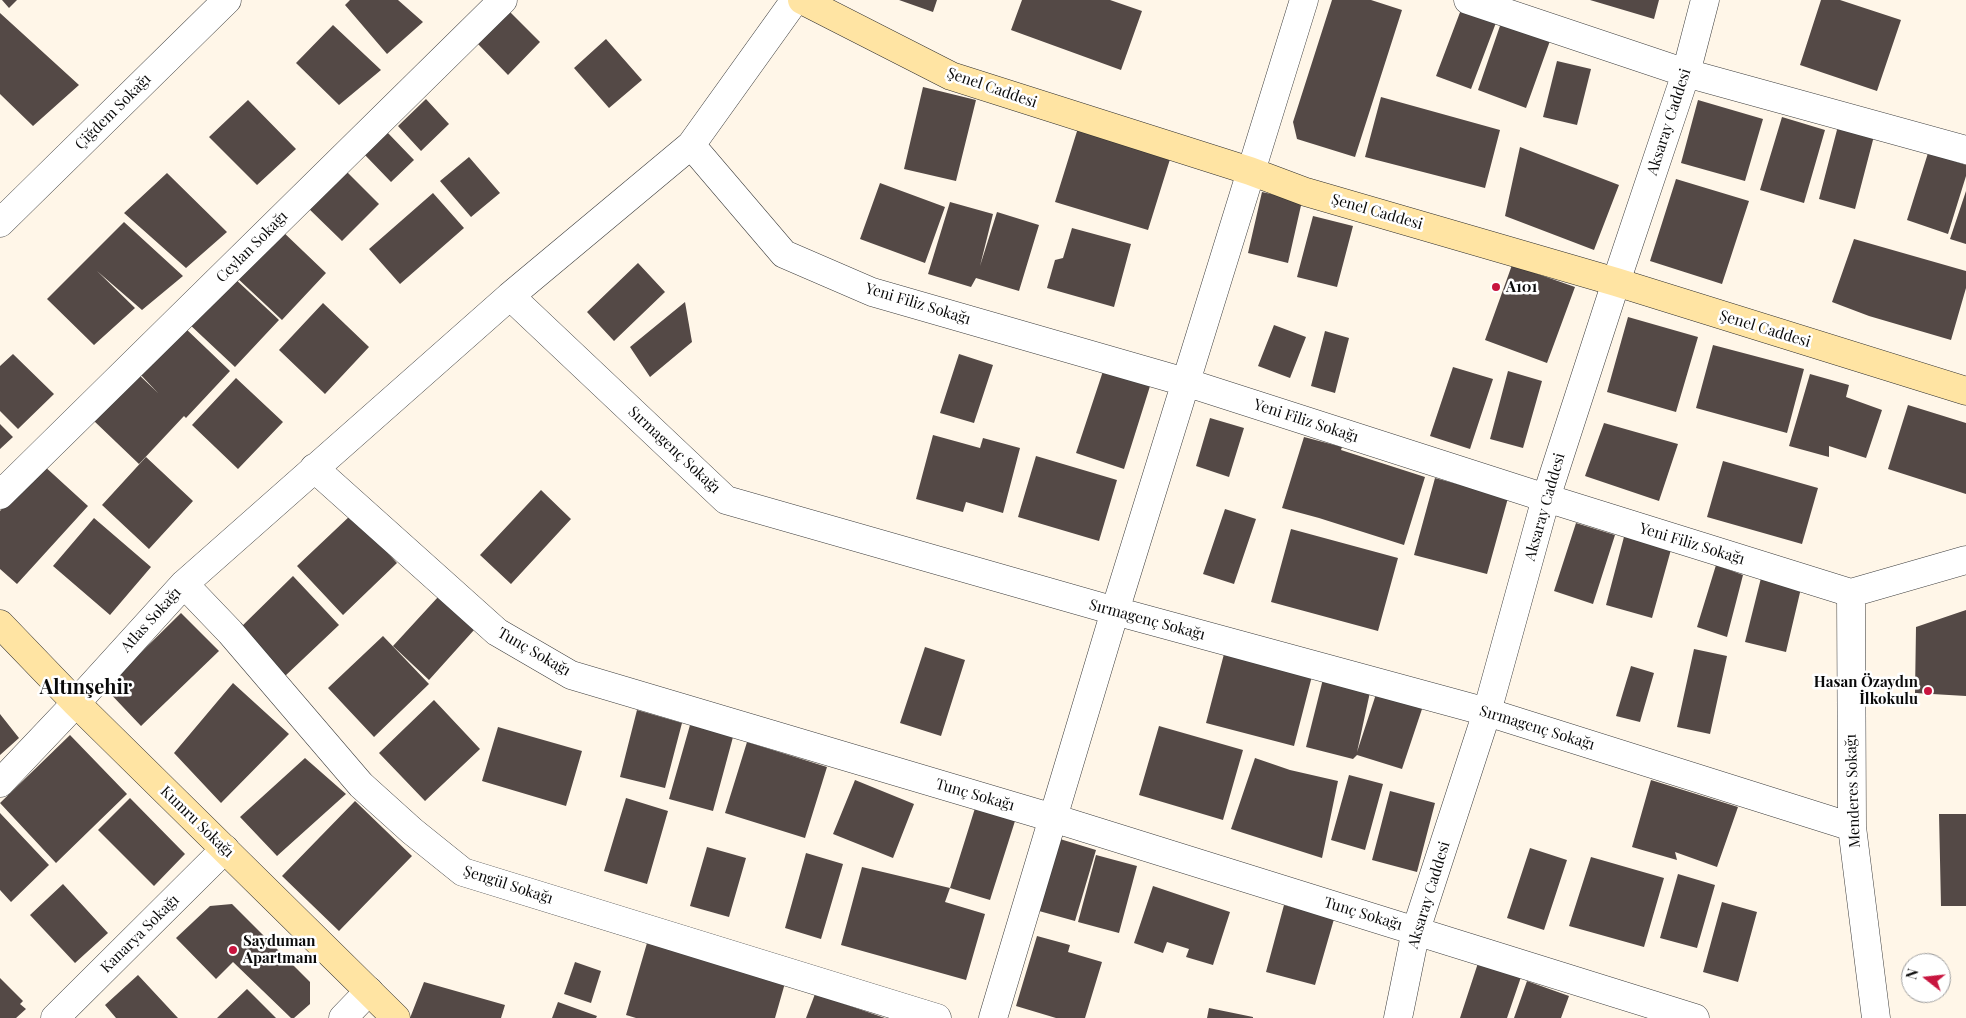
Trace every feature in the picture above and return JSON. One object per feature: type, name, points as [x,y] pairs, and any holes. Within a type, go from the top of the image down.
[{"type":"street","name":"Çiğdem Sokağı","points":[[0,223],[227,0]]},
{"type":"street","name":"Ceylan Sokağı","points":[[0,495],[503,0]]},
{"type":"street","name":"Atlas Sokağı","points":[[0,783],[184,584],[510,296],[691,145],[795,0]]},
{"type":"street","name":"Şenel Caddesi","points":[[802,0],[951,76],[1250,172],[1306,192],[1616,282],[1966,391]]},
{"type":"street","points":[[994,1018],[1115,611],[1304,0]]},
{"type":"street","points":[[1468,0],[1686,73],[1966,150]]},
{"type":"street","name":"Aksaray Caddesi","points":[[1398,1018],[1416,930],[1487,712],[1546,498],[1686,73],[1705,0]]},
{"type":"street","name":"Yeni Filiz Sokağı","points":[[691,145],[784,254],[872,292],[1185,382],[1546,498],[1851,593]]},
{"type":"street","name":"Sırmagenç Sokağı","points":[[510,296],[726,500],[1115,611],[1487,712],[1852,827]]},
{"type":"street","name":"Tunç Sokağı","points":[[314,468],[497,632],[571,675],[1054,818],[1695,1018]]},
{"type":"street","points":[[1851,593],[1966,560]]},
{"type":"street","name":"Şengül Sokağı","points":[[184,584],[230,632],[361,785],[412,831],[463,872],[937,1018]]},
{"type":"street","name":"Menderes Sokağı","points":[[1851,593],[1852,827],[1876,1018]]},
{"type":"street","name":"Kumru Sokağı","points":[[0,624],[76,703],[396,1018]]},
{"type":"street","name":"Kanarya Sokağı","points":[[55,1018],[225,849]]},
{"type":"street","points":[[343,1018],[369,991]]},
{"type":"building","points":[[2,0],[17,0],[9,8]]},
{"type":"building","points":[[350,0],[398,0],[423,22],[387,54],[345,5]]},
{"type":"building","points":[[899,0],[937,0],[933,12]]},
{"type":"building","points":[[1022,0],[1110,0],[1142,11],[1121,70],[1011,30]]},
{"type":"building","points":[[1332,0],[1371,0],[1402,10],[1355,157],[1297,139],[1293,122]]},
{"type":"building","points":[[1590,0],[1659,0],[1654,19]]},
{"type":"building","points":[[1821,0],[1840,0],[1901,20],[1877,91],[1800,65]]},
{"type":"building","points":[[1462,7],[1497,20],[1471,89],[1436,76]]},
{"type":"building","points":[[510,12],[540,42],[508,75],[478,44]]},
{"type":"building","points":[[0,13],[79,85],[33,126],[0,94]]},
{"type":"building","points":[[1502,20],[1551,38],[1526,108],[1478,90]]},
{"type":"building","points":[[333,25],[381,70],[339,105],[296,63]]},
{"type":"building","points":[[606,39],[642,80],[609,108],[574,68]]},
{"type":"building","points":[[1557,61],[1591,69],[1577,125],[1543,117]]},
{"type":"building","points":[[923,87],[976,100],[956,181],[904,169]]},
{"type":"building","points":[[1381,97],[1500,130],[1485,188],[1365,157]]},
{"type":"building","points":[[426,99],[449,124],[421,151],[398,126]]},
{"type":"building","points":[[248,100],[296,149],[257,185],[209,137]]},
{"type":"building","points":[[1698,100],[1763,119],[1745,181],[1681,163]]},
{"type":"building","points":[[1782,117],[1825,130],[1804,203],[1760,190]]},
{"type":"building","points":[[1838,126],[1874,136],[1855,209],[1819,199]]},
{"type":"building","points":[[1078,128],[1171,156],[1148,230],[1055,202]]},
{"type":"building","points":[[387,132],[414,160],[391,182],[364,154]]},
{"type":"building","points":[[1520,147],[1619,185],[1594,250],[1505,216]]},
{"type":"building","points":[[1928,153],[1966,165],[1966,176],[1948,234],[1907,220]]},
{"type":"building","points":[[469,157],[500,193],[471,217],[440,181]]},
{"type":"building","points":[[343,168],[379,204],[342,241],[306,206]]},
{"type":"building","points":[[167,173],[227,232],[186,268],[124,213]]},
{"type":"building","points":[[1676,179],[1749,201],[1722,284],[1650,261]]},
{"type":"building","points":[[880,183],[945,207],[925,263],[860,239]]},
{"type":"building","points":[[1966,191],[1966,244],[1950,239]]},
{"type":"building","points":[[1262,192],[1302,201],[1288,263],[1248,253]]},
{"type":"building","points":[[433,193],[464,228],[400,284],[369,249]]},
{"type":"building","points":[[950,202],[993,214],[980,266],[997,212],[1039,225],[1019,291],[976,278],[971,287],[928,274]]},
{"type":"building","points":[[1313,216],[1353,226],[1337,287],[1297,277]]},
{"type":"building","points":[[124,222],[183,276],[142,310],[97,271],[135,308],[94,345],[47,299]]},
{"type":"building","points":[[1072,228],[1131,244],[1114,307],[1047,288],[1055,260],[1063,258]]},
{"type":"building","points":[[280,229],[326,273],[282,320],[235,276]]},
{"type":"building","points":[[1854,239],[1966,271],[1966,288],[1951,340],[1869,316],[1832,302]]},
{"type":"building","points":[[638,263],[665,292],[614,341],[587,312]]},
{"type":"building","points":[[1512,265],[1575,287],[1547,363],[1485,340]]},
{"type":"building","points":[[232,276],[279,320],[235,367],[188,323]]},
{"type":"building","points":[[685,302],[692,342],[650,377],[630,347]]},
{"type":"building","points":[[323,303],[369,347],[325,394],[279,350]]},
{"type":"building","points":[[1628,317],[1698,337],[1676,412],[1607,392]]},
{"type":"building","points":[[1274,325],[1306,337],[1290,378],[1258,366]]},
{"type":"building","points":[[184,327],[230,371],[139,464],[93,420],[137,373],[158,393],[140,374]]},
{"type":"building","points":[[1325,331],[1349,338],[1335,393],[1311,386]]},
{"type":"building","points":[[1713,345],[1804,369],[1787,433],[1696,408]]},
{"type":"building","points":[[13,354],[54,394],[18,429],[0,411],[0,366]]},
{"type":"building","points":[[959,354],[993,365],[974,423],[940,413]]},
{"type":"building","points":[[1453,367],[1493,379],[1470,449],[1430,436]]},
{"type":"building","points":[[1104,368],[1151,383],[1124,469],[1076,453]]},
{"type":"building","points":[[1508,371],[1542,381],[1523,448],[1490,439]]},
{"type":"building","points":[[1810,374],[1849,385],[1846,397],[1882,410],[1866,458],[1829,446],[1829,457],[1789,446]]},
{"type":"building","points":[[236,378],[283,422],[238,469],[192,425]]},
{"type":"building","points":[[1908,405],[1966,423],[1966,494],[1888,469]]},
{"type":"building","points":[[1210,418],[1244,428],[1229,477],[1196,466]]},
{"type":"building","points":[[1604,423],[1678,444],[1659,501],[1585,476]]},
{"type":"building","points":[[0,424],[13,437],[0,449]]},
{"type":"building","points":[[933,435],[980,448],[983,438],[1020,448],[1003,513],[966,502],[963,512],[916,499]]},
{"type":"building","points":[[1304,437],[1342,447],[1341,450],[1425,477],[1404,545],[1282,508]]},
{"type":"building","points":[[1036,456],[1117,480],[1099,541],[1018,517]]},
{"type":"building","points":[[146,457],[193,501],[149,549],[102,505]]},
{"type":"building","points":[[1723,461],[1818,488],[1802,544],[1707,517]]},
{"type":"building","points":[[42,464],[88,506],[17,584],[0,569],[0,511]]},
{"type":"building","points":[[1435,478],[1508,498],[1487,574],[1414,555]]},
{"type":"building","points":[[541,490],[571,519],[511,584],[480,555]]},
{"type":"building","points":[[1225,509],[1256,519],[1234,584],[1203,574]]},
{"type":"building","points":[[352,514],[397,563],[343,615],[297,566]]},
{"type":"building","points":[[94,518],[151,567],[110,615],[53,566]]},
{"type":"building","points":[[1576,523],[1615,535],[1593,604],[1554,591]]},
{"type":"building","points":[[1291,529],[1398,558],[1378,631],[1271,602]]},
{"type":"building","points":[[1625,533],[1672,546],[1652,618],[1606,605]]},
{"type":"building","points":[[1716,565],[1743,575],[1727,637],[1697,627]]},
{"type":"building","points":[[1762,574],[1802,584],[1786,652],[1745,642]]},
{"type":"building","points":[[293,576],[339,625],[284,677],[239,629]]},
{"type":"building","points":[[438,597],[474,630],[429,680],[393,646]]},
{"type":"building","points":[[1966,610],[1966,696],[1915,693],[1916,627]]},
{"type":"building","points":[[181,613],[219,651],[141,726],[105,688]]},
{"type":"building","points":[[383,636],[429,684],[374,737],[328,688]]},
{"type":"building","points":[[925,647],[965,660],[941,736],[900,723]]},
{"type":"building","points":[[1694,649],[1727,656],[1710,734],[1677,727]]},
{"type":"building","points":[[1224,654],[1312,676],[1294,746],[1206,723]]},
{"type":"building","points":[[1631,666],[1654,673],[1640,722],[1616,716]]},
{"type":"building","points":[[1325,671],[1372,683],[1357,752],[1378,688],[1424,703],[1402,769],[1357,755],[1353,759],[1306,747]]},
{"type":"building","points":[[233,683],[289,734],[221,803],[174,753]]},
{"type":"building","points":[[434,700],[480,749],[425,801],[379,753]]},
{"type":"building","points":[[637,710],[682,723],[665,788],[620,777]]},
{"type":"building","points":[[0,714],[19,738],[0,755]]},
{"type":"building","points":[[690,725],[733,737],[713,811],[669,799]]},
{"type":"building","points":[[1159,726],[1243,750],[1223,820],[1139,795]]},
{"type":"building","points":[[498,727],[582,751],[566,806],[482,781]]},
{"type":"building","points":[[70,735],[127,794],[56,863],[0,803]]},
{"type":"building","points":[[747,742],[827,767],[805,838],[725,813]]},
{"type":"building","points":[[305,758],[346,794],[277,856],[240,817]]},
{"type":"building","points":[[1255,758],[1290,770],[1338,781],[1322,858],[1231,829]]},
{"type":"building","points":[[1349,775],[1383,784],[1365,850],[1331,840]]},
{"type":"building","points":[[855,780],[914,804],[893,858],[833,834]]},
{"type":"building","points":[[1651,780],[1738,807],[1717,867],[1675,852],[1677,860],[1632,847]]},
{"type":"building","points":[[1390,791],[1435,803],[1417,872],[1372,860]]},
{"type":"building","points":[[130,798],[185,854],[154,886],[98,830]]},
{"type":"building","points":[[626,798],[668,811],[647,884],[604,871]]},
{"type":"building","points":[[355,801],[412,856],[339,931],[282,876]]},
{"type":"building","points":[[976,805],[1015,821],[990,900],[950,888]]},
{"type":"building","points":[[0,813],[49,865],[11,902],[0,890]]},
{"type":"building","points":[[1939,814],[1966,814],[1966,906],[1941,906]]},
{"type":"building","points":[[1060,839],[1096,850],[1075,921],[1039,911]]},
{"type":"building","points":[[707,847],[746,858],[729,917],[690,906]]},
{"type":"building","points":[[1530,848],[1567,860],[1544,930],[1507,918]]},
{"type":"building","points":[[806,853],[843,864],[821,939],[785,928]]},
{"type":"building","points":[[1096,855],[1137,866],[1119,933],[1078,922]]},
{"type":"building","points":[[1591,857],[1664,878],[1644,947],[1569,926]]},
{"type":"building","points":[[862,867],[950,888],[945,902],[985,914],[966,980],[841,945]]},
{"type":"building","points":[[1678,874],[1715,885],[1697,948],[1660,938]]},
{"type":"building","points":[[63,884],[108,933],[75,963],[30,915]]},
{"type":"building","points":[[1153,886],[1230,912],[1213,965],[1186,957],[1189,949],[1167,942],[1163,953],[1134,943]]},
{"type":"building","points":[[1722,902],[1757,912],[1738,982],[1703,972]]},
{"type":"building","name":"Sayduman Apartmanı","points":[[232,904],[310,982],[310,1004],[294,1018],[291,1018],[233,962],[216,979],[176,938],[210,906]]},
{"type":"building","points":[[1284,905],[1334,919],[1315,985],[1266,972]]},
{"type":"building","points":[[1037,936],[1070,945],[1068,952],[1102,962],[1085,1018],[1056,1018],[1016,1006]]},
{"type":"building","points":[[647,943],[785,983],[775,1018],[636,1018],[626,1015]]},
{"type":"building","points":[[575,962],[601,971],[591,1003],[564,994]]},
{"type":"building","points":[[1478,963],[1521,977],[1507,1018],[1460,1018]]},
{"type":"building","points":[[138,975],[178,1018],[116,1018],[105,1005]]},
{"type":"building","points":[[0,978],[23,1001],[20,1004],[26,1009],[16,1018],[0,1018]]},
{"type":"building","points":[[1527,981],[1569,996],[1561,1018],[1514,1018]]},
{"type":"building","points":[[424,982],[505,1005],[501,1018],[410,1018]]},
{"type":"building","points":[[247,989],[276,1018],[217,1018]]},
{"type":"building","points":[[815,994],[885,1018],[806,1018]]},
{"type":"building","points":[[558,1002],[597,1016],[596,1018],[552,1018]]},
{"type":"building","points":[[1209,1008],[1253,1017],[1253,1018],[1207,1018]]},
{"type":"place","name":"A101","points":[[1496,287]]},
{"type":"place","name":"Hasan Özaydın İlkokulu","points":[[1928,691]]},
{"type":"place","name":"Sayduman Apartmanı","points":[[233,950]]},
{"type":"district","name":"Altınşehir","points":[[86,688]]}]
